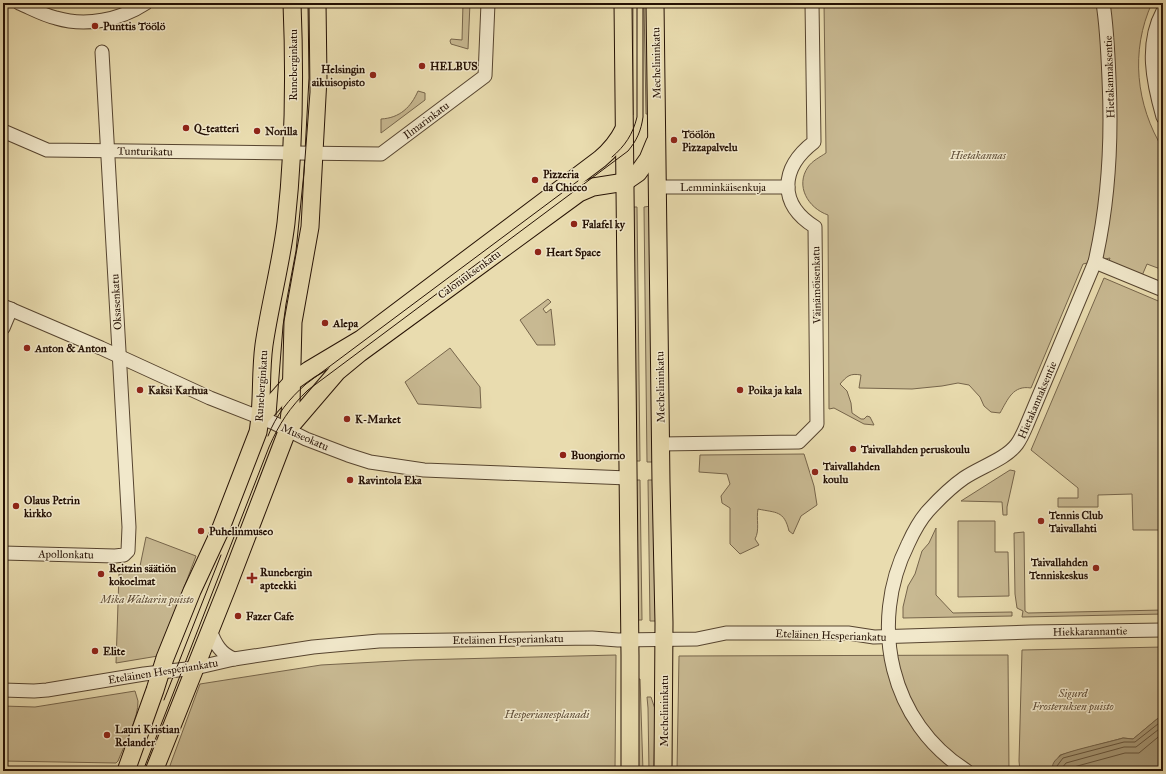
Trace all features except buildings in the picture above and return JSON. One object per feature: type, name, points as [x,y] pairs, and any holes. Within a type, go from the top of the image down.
[{"type":"main road","name":"Runeberginkatu","points":[[126,771],[165,658],[192,591],[219,533],[258,432],[262,365],[268,319],[286,224],[294,79],[292,3]]},
{"type":"main road","points":[[154,771],[288,429],[292,382],[292,322],[310,227],[318,78],[317,3]]},
{"type":"main road","points":[[623,3],[630,771]]},
{"type":"main road","name":"Mechelininkatu","points":[[655,3],[660,444],[664,639],[663,771]]},
{"type":"main road","name":"Caloniuksenkatu","points":[[260,417],[292,382],[361,339],[600,159],[612,149],[624,129]]},
{"type":"main road","name":"Caloniuksenkatu","points":[[288,429],[337,372],[360,353],[578,193],[593,188],[625,182],[638,173],[648,159],[657,138]]},
{"type":"street","points":[[19,3],[56,18],[75,22],[99,21],[111,18],[122,15],[146,3]]},
{"type":"street","name":"Ilmarinkatu","points":[[291,152],[381,154],[485,76],[488,3]]},
{"type":"street","name":"Väinämöisenkatu","points":[[660,444],[798,442],[817,424],[815,228],[804,221],[796,212],[789,196],[788,187],[788,178],[791,168],[797,158],[814,142],[812,3]]},
{"type":"street","name":"Hietakannaksentie","points":[[967,771],[937,749],[912,716],[903,699],[896,679],[889,637],[889,604],[893,581],[897,566],[913,533],[927,512],[949,489],[965,477],[1000,457],[1017,444],[1031,416],[1094,262],[1106,206],[1111,122],[1107,28],[1103,3]]},
{"type":"street","points":[[1163,11],[1154,40],[1152,64],[1156,92],[1163,117]]},
{"type":"street","name":"Oksasenkatu","points":[[102,52],[129,527],[128,552]]},
{"type":"street","name":"Tunturikatu","points":[[3,131],[47,150],[291,152]]},
{"type":"street","name":"Lemminkäisenkuja","points":[[658,187],[788,187]]},
{"type":"street","points":[[1094,262],[1163,290]]},
{"type":"street","points":[[3,328],[7,308]]},
{"type":"street","name":"Museokatu","points":[[7,308],[120,356],[224,404],[288,429],[306,439],[370,462],[397,467],[432,470],[628,478]]},
{"type":"street","name":"Apollonkatu","points":[[3,553],[115,556],[124,555],[128,552]]},
{"type":"street","points":[[210,630],[220,650],[224,654],[234,659]]},
{"type":"street","name":"Hiekkarannantie","points":[[1016,633],[1163,630]]},
{"type":"street","name":"Eteläinen Hesperiankatu","points":[[3,690],[47,690],[195,668],[234,659],[313,647],[379,641],[592,638],[630,640],[697,639],[726,633],[848,633],[874,637],[889,637],[1016,633]]},
{"type":"green space","points":[[463,3],[470,3],[468,49],[451,44],[450,41],[451,39],[462,40]]},
{"type":"green space","points":[[629,3],[633,3],[633,115],[630,114]]},
{"type":"green space","points":[[644,3],[648,3],[650,114],[646,114]]},
{"type":"green space","name":"Hietakannas","points":[[824,3],[1152,3],[1145,21],[1141,40],[1139,78],[1147,114],[1163,149],[1163,270],[1147,264],[1141,278],[1108,264],[1110,258],[1083,264],[1031,388],[1015,391],[1000,413],[991,412],[984,406],[980,397],[969,385],[958,383],[912,389],[859,388],[861,375],[857,374],[849,376],[840,384],[847,391],[851,403],[852,413],[861,419],[864,419],[867,416],[870,417],[874,425],[864,424],[834,408],[829,409],[828,215],[821,212],[809,202],[803,189],[804,174],[808,167],[816,159],[826,153]]},
{"type":"green space","points":[[1163,25],[1163,100],[1157,64],[1158,41]]},
{"type":"green space","points":[[418,91],[425,93],[425,100],[381,133],[381,119],[394,116],[404,111],[412,102]]},
{"type":"green space","points":[[651,206],[654,462],[647,462],[644,207]]},
{"type":"green space","points":[[630,207],[637,207],[640,461],[633,461]]},
{"type":"green space","points":[[1104,278],[1163,303],[1163,530],[1133,530],[1132,494],[1098,495],[1098,507],[1058,507],[1058,498],[1078,498],[1078,488],[1031,450]]},
{"type":"green space","points":[[548,299],[551,302],[543,309],[546,313],[551,309],[555,345],[537,345],[520,320]]},
{"type":"green space","points":[[450,348],[480,387],[481,408],[418,404],[405,382]]},
{"type":"green space","points":[[804,454],[814,486],[817,505],[801,516],[793,534],[789,531],[785,519],[782,516],[774,512],[758,509],[757,532],[755,539],[759,545],[740,554],[730,544],[730,508],[722,503],[721,496],[730,484],[727,474],[699,472],[700,455]]},
{"type":"green space","points":[[1010,470],[1015,471],[1007,507],[1007,515],[1003,515],[1002,502],[961,501]]},
{"type":"green space","points":[[634,480],[640,480],[642,620],[635,620]]},
{"type":"green space","points":[[648,480],[654,480],[656,621],[650,621]]},
{"type":"green space","points":[[958,521],[995,521],[995,552],[1008,552],[1009,596],[958,597]]},
{"type":"green space","points":[[936,528],[936,595],[953,613],[1012,612],[1012,616],[903,618],[903,607],[908,586],[915,574],[922,551],[929,543]]},
{"type":"green space","points":[[1024,532],[1025,611],[1028,613],[1163,610],[1163,614],[1022,617],[1023,611],[1017,608],[1015,594],[1014,533]]},
{"type":"green space","name":"Mika Waltarin puisto","points":[[146,537],[196,556],[158,656],[116,663],[119,574],[122,574],[125,571],[139,571]]},
{"type":"green space","name":"Sigurd Frosteruksen puisto","points":[[1163,647],[1163,716],[1157,719],[1133,739],[1123,738],[1060,755],[1052,768],[1054,771],[1020,771],[1022,650]]},
{"type":"green space","name":"Hesperianesplanadi","points":[[616,655],[615,771],[168,771],[200,684],[321,665],[414,660]]},
{"type":"green space","points":[[1008,655],[1009,771],[677,771],[679,656]]},
{"type":"green space","points":[[637,679],[640,679],[643,771],[639,771],[636,761]]},
{"type":"green space","points":[[135,691],[138,707],[134,723],[116,763],[3,761],[3,706],[35,707]]},
{"type":"green space","points":[[647,697],[651,697],[655,709],[654,771],[649,771]]},
{"type":"water","points":[[1163,716],[1163,771],[1054,771],[1053,769],[1055,761],[1063,754],[1123,738],[1133,739],[1157,719]]},
{"type":"tram line","points":[[276,415],[283,326],[296,251],[304,172],[310,92],[309,3]]},
{"type":"tram line","points":[[612,157],[628,139],[637,117],[637,3]]},
{"type":"tram line","points":[[143,771],[269,447],[286,416],[308,390],[628,151],[638,135],[643,117],[643,3]]},
{"type":"tram line","points":[[268,436],[275,421],[284,408],[306,384],[578,181]]},
{"type":"tram line","points":[[164,700],[221,555]]},
{"type":"place","name":"Punttis Töölö","points":[[95,26]]},
{"type":"place","name":"HELBUS","points":[[422,66]]},
{"type":"place","name":"Helsingin aikuisopisto","points":[[373,75]]},
{"type":"place","name":"Q-teatteri","points":[[186,128]]},
{"type":"place","name":"Norilla","points":[[257,131]]},
{"type":"place","name":"Töölön Pizzapalvelu","points":[[674,140]]},
{"type":"place","name":"Pizzeria da Chicco","points":[[535,180]]},
{"type":"place","name":"Falafel ky","points":[[574,224]]},
{"type":"place","name":"Heart Space","points":[[538,252]]},
{"type":"place","name":"Alepa","points":[[325,323]]},
{"type":"place","name":"Anton & Anton","points":[[27,348]]},
{"type":"place","name":"Kaksi Karhua","points":[[140,390]]},
{"type":"place","name":"Poika ja kala","points":[[740,390]]},
{"type":"place","name":"K-Market","points":[[347,419]]},
{"type":"place","name":"Taivallahden peruskoulu","points":[[853,449]]},
{"type":"place","name":"Buongiorno","points":[[563,455]]},
{"type":"place","name":"Taivallahden koulu","points":[[815,472]]},
{"type":"place","name":"Ravintola Eka","points":[[350,480]]},
{"type":"place","name":"Olaus Petrin kirkko","points":[[16,506]]},
{"type":"place","name":"Tennis Club Taivallahti","points":[[1041,521]]},
{"type":"place","name":"Puhelinmuseo","points":[[201,531]]},
{"type":"place","name":"Taivallahden Tenniskeskus","points":[[1096,568]]},
{"type":"place","name":"Reitzin säätiön kokoelmat","points":[[101,574]]},
{"type":"place","name":"Runebergin apteekki","points":[[252,578]]},
{"type":"place","name":"Fazer Cafe","points":[[238,616]]},
{"type":"place","name":"Elite","points":[[95,651]]},
{"type":"place","name":"Lauri Kristian Relander","points":[[107,735]]}]
